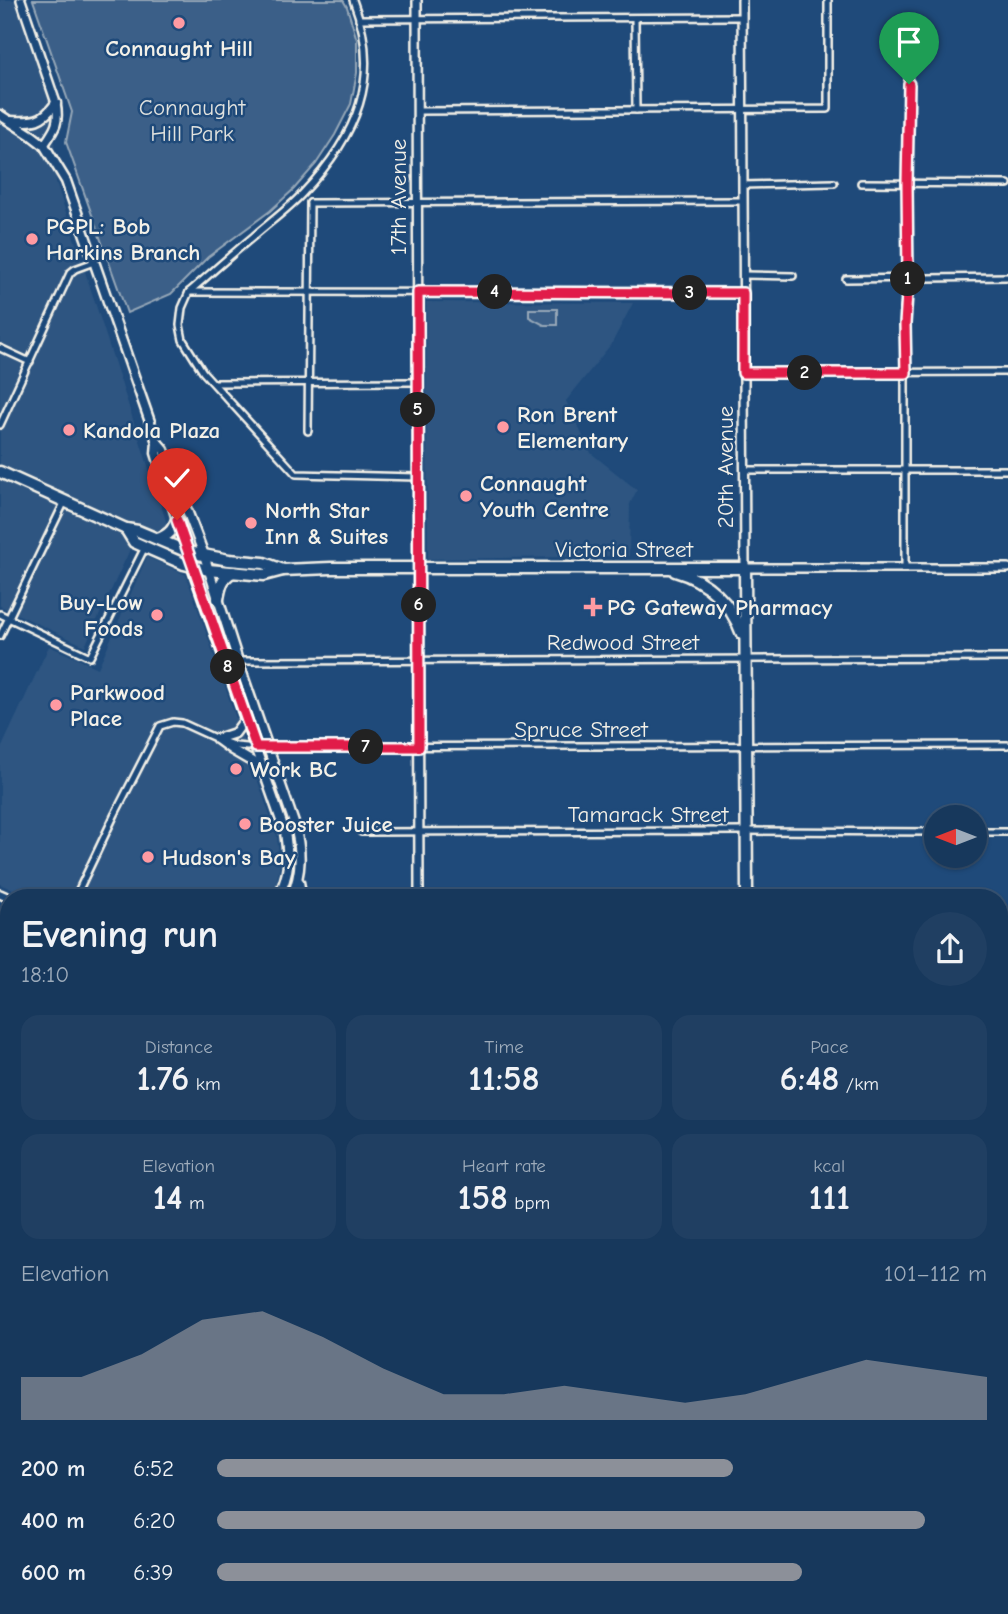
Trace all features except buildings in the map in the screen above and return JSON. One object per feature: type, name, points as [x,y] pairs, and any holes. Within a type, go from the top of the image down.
[{"type":"highway","name":"Victoria Street","points":[[0,472],[126,529],[138,531],[188,552],[264,563],[283,570]]},
{"type":"highway","points":[[158,539],[173,530],[177,520]]},
{"type":"highway","name":"Victoria Street","points":[[126,529],[134,542],[192,567],[264,575],[283,570],[418,568],[745,568]]},
{"type":"highway","points":[[664,568],[688,575],[713,590],[727,604],[745,642]]},
{"type":"highway","name":"20th Avenue","points":[[745,568],[747,889]]},
{"type":"highway","points":[[218,599],[223,580],[233,572]]},
{"type":"main road","points":[[11,121],[39,120],[49,113],[56,103]]},
{"type":"main road","points":[[0,115],[44,145],[66,181],[157,442],[164,450],[204,555],[296,830],[301,889]]},
{"type":"main road","points":[[157,442],[156,453],[192,567],[285,832],[289,860],[282,889]]},
{"type":"main road","points":[[217,739],[235,733],[246,718]]},
{"type":"main road","points":[[217,739],[263,768]]},
{"type":"main road","points":[[295,889],[299,879]]},
{"type":"street","points":[[21,0],[58,115],[57,126],[44,145]]},
{"type":"street","points":[[353,0],[365,39],[364,90],[355,117],[341,144],[301,196],[189,292],[182,307],[180,325],[183,340],[203,372],[296,474],[418,477]]},
{"type":"street","name":"17th Avenue","points":[[417,0],[419,889]]},
{"type":"street","name":"20th Avenue","points":[[742,0],[745,568]]},
{"type":"street","points":[[417,111],[828,109],[828,0]]},
{"type":"street","points":[[359,19],[742,17]]},
{"type":"street","points":[[635,18],[636,110]]},
{"type":"street","points":[[905,567],[909,26]]},
{"type":"street","points":[[743,185],[834,183]]},
{"type":"street","points":[[861,183],[1008,184]]},
{"type":"street","points":[[301,196],[310,203],[743,201]]},
{"type":"street","points":[[308,431],[310,203]]},
{"type":"street","points":[[0,425],[70,273],[94,262]]},
{"type":"street","points":[[743,275],[793,276]]},
{"type":"street","points":[[846,279],[1008,277]]},
{"type":"street","points":[[189,292],[743,293]]},
{"type":"street","points":[[0,348],[30,362]]},
{"type":"street","points":[[743,373],[1008,372]]},
{"type":"street","points":[[214,383],[418,382]]},
{"type":"street","points":[[744,470],[1008,470]]},
{"type":"street","points":[[0,636],[64,502]]},
{"type":"street","points":[[0,614],[90,657],[145,547]]},
{"type":"street","name":"Victoria Street","points":[[745,568],[1008,568]]},
{"type":"street","name":"Redwood Street","points":[[238,661],[1008,658]]},
{"type":"street","name":"Spruce Street","points":[[79,889],[160,726],[173,722],[182,723],[236,746],[256,747],[1008,745]]},
{"type":"street","name":"Tamarack Street","points":[[361,832],[924,832]]},
{"type":"street","points":[[987,832],[1008,832]]},
{"type":"shaded area","points":[[0,0],[15,0],[53,111],[56,182],[166,521],[165,529],[157,532],[141,526],[85,646],[0,606]]},
{"type":"shaded area","name":"Ron Brent Elementary","points":[[426,302],[633,303],[612,343],[566,401],[591,453],[637,490],[630,504],[629,556],[428,559]]},
{"type":"shaded area","name":"Parkwood Place","points":[[147,557],[186,575],[277,836],[280,866],[275,889],[11,889],[0,884],[0,751],[49,646],[98,668]]},
{"type":"green space","name":"Connaught Hill Park","points":[[33,0],[343,0],[357,40],[357,73],[351,104],[316,164],[294,189],[270,211],[208,257],[171,294],[127,313],[66,142],[72,112]]},
{"type":"green space","points":[[529,309],[557,309],[557,325],[544,325],[529,317]]},
{"type":"place","name":"Connaught Hill","points":[[179,23]]},
{"type":"place","name":"PGPL: Bob Harkins Branch","points":[[32,239]]},
{"type":"place","name":"Ron Brent Elementary","points":[[503,427]]},
{"type":"place","name":"Kandola Plaza","points":[[69,430]]},
{"type":"place","name":"Connaught Youth Centre","points":[[466,496]]},
{"type":"place","name":"North Star Inn & Suites","points":[[251,523]]},
{"type":"place","name":"PG Gateway Pharmacy","points":[[593,607]]},
{"type":"place","name":"Buy-Low Foods","points":[[157,615]]},
{"type":"place","name":"Parkwood Place","points":[[56,705]]},
{"type":"place","name":"Work BC","points":[[236,769]]},
{"type":"place","name":"Booster Juice","points":[[245,824]]},
{"type":"place","name":"Hudson's Bay","points":[[148,857]]},
{"type":"route","points":[[177,520],[256,747],[419,747],[418,292],[743,293],[743,373],[906,373],[909,84]]}]
